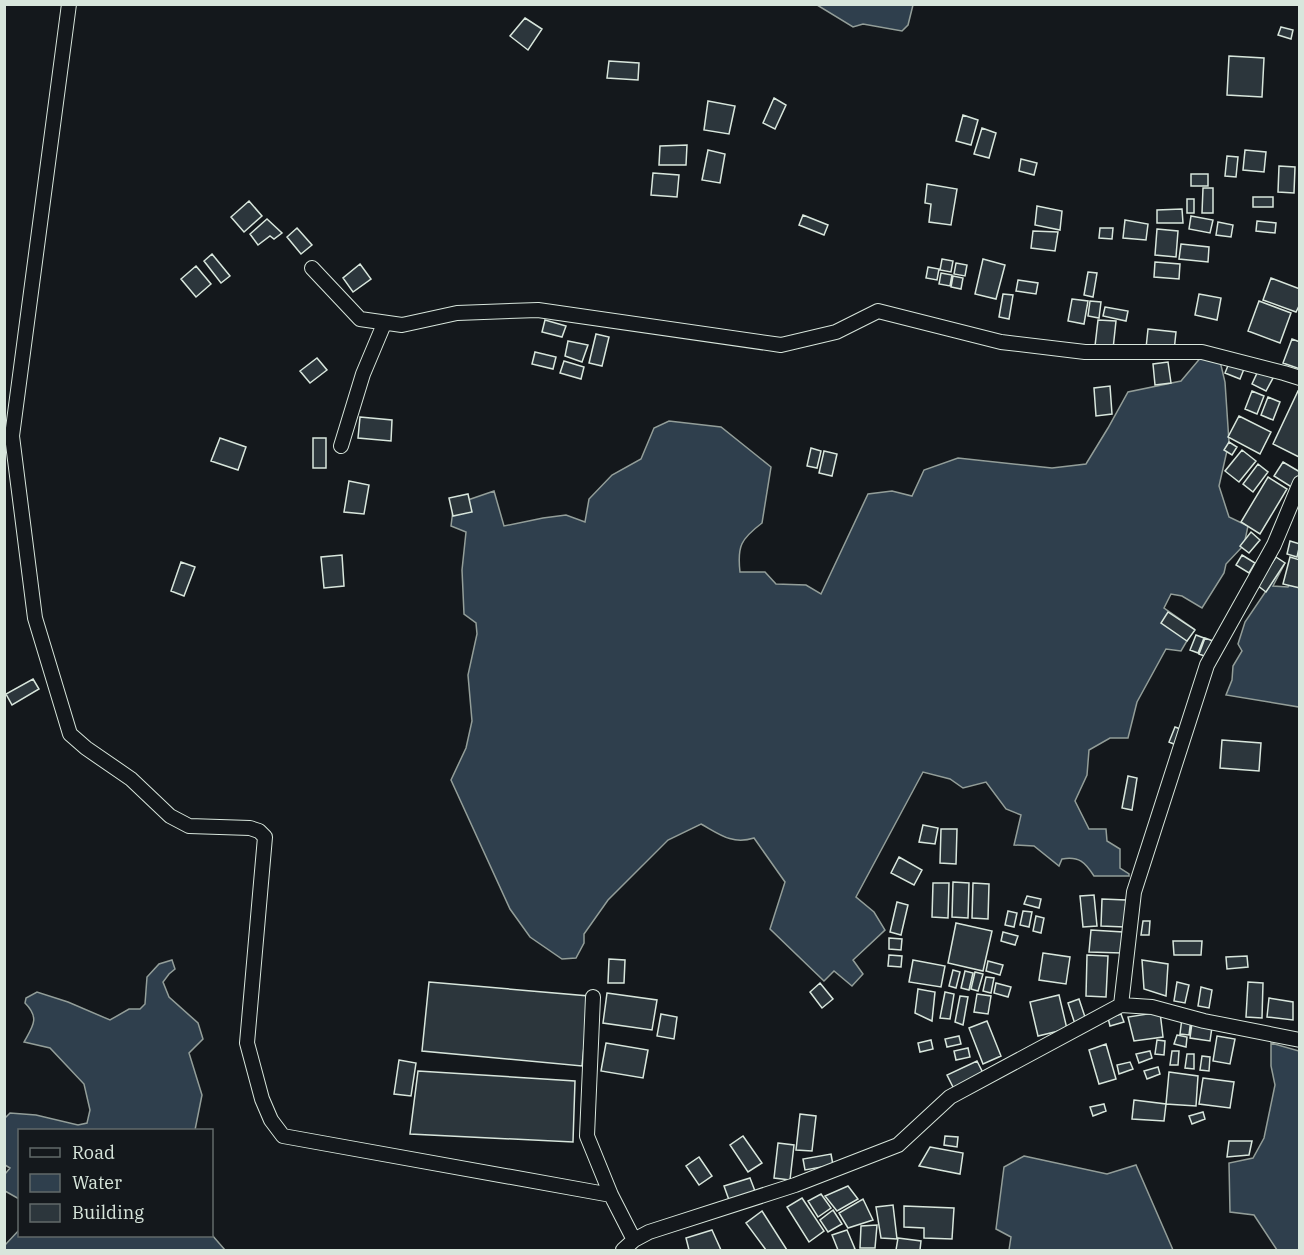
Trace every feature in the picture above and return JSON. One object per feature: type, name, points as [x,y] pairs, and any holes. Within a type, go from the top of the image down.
[{"type":"street","points":[[69,4],[8,435],[35,618],[70,734],[131,779],[170,816],[189,826],[250,828],[259,831],[265,837],[247,1043],[262,1099],[271,1120],[283,1136],[610,1195]]},
{"type":"street","points":[[312,268],[360,319],[384,324],[402,325],[457,313],[538,310],[781,345],[836,332],[878,311],[1001,342],[1085,352],[1202,351],[1299,378]]},
{"type":"street","points":[[341,446],[363,374],[384,324]]},
{"type":"street","points":[[1121,1005],[1134,892],[1207,665],[1274,545],[1299,483]]},
{"type":"street","points":[[593,997],[587,1136],[610,1195],[634,1240]]},
{"type":"street","points":[[623,1251],[634,1240],[649,1232],[795,1185],[898,1145],[950,1097],[1121,1005],[1152,1006],[1204,1022],[1299,1040]]},
{"type":"water","points":[[817,5],[913,5],[908,25],[902,31],[863,24],[853,27]]},
{"type":"water","points":[[1202,356],[1220,361],[1225,382],[1229,442],[1219,486],[1229,517],[1248,526],[1244,545],[1226,564],[1224,573],[1202,608],[1182,596],[1171,594],[1164,608],[1194,629],[1181,651],[1166,649],[1137,702],[1128,738],[1110,738],[1089,750],[1087,775],[1075,801],[1089,829],[1106,829],[1107,841],[1120,849],[1120,868],[1129,876],[1094,876],[1088,867],[1077,859],[1062,859],[1059,866],[1034,846],[1014,845],[1021,815],[1006,809],[986,782],[963,788],[950,779],[923,772],[856,897],[874,912],[885,930],[853,960],[863,974],[852,986],[834,971],[824,981],[770,929],[785,882],[754,838],[732,839],[701,824],[668,840],[608,900],[584,934],[584,943],[576,958],[562,959],[530,937],[510,909],[451,780],[466,748],[472,721],[468,675],[477,634],[476,623],[464,614],[462,570],[466,532],[451,526],[453,510],[462,502],[494,491],[504,526],[566,515],[585,522],[589,499],[612,475],[641,459],[654,428],[669,421],[721,427],[771,467],[762,523],[749,534],[742,544],[739,556],[740,572],[765,572],[776,584],[806,585],[821,594],[868,494],[892,491],[912,496],[924,470],[958,458],[1052,468],[1086,464],[1128,392],[1181,381]]},
{"type":"water","points":[[1285,563],[1273,586],[1288,587],[1297,575],[1299,576],[1299,707],[1226,695],[1232,680],[1233,666],[1242,651],[1238,644],[1245,622]]},
{"type":"water","points":[[172,960],[175,969],[163,982],[169,997],[198,1023],[203,1039],[189,1053],[202,1095],[195,1129],[18,1129],[18,1198],[5,1191],[5,1174],[10,1168],[5,1165],[5,1118],[10,1113],[36,1115],[78,1125],[87,1123],[90,1110],[84,1084],[50,1048],[24,1042],[34,1022],[30,1008],[25,1003],[26,998],[37,992],[110,1020],[129,1009],[140,1009],[145,1004],[147,977],[159,964]]},
{"type":"water","points":[[1271,1043],[1299,1051],[1299,1250],[1277,1250],[1254,1215],[1230,1212],[1229,1163],[1253,1158],[1264,1138],[1275,1085],[1271,1066]]},
{"type":"water","points":[[1024,1156],[1107,1174],[1136,1165],[1173,1250],[1009,1250],[1011,1237],[996,1229],[1004,1167]]},
{"type":"water","points":[[18,1231],[18,1237],[213,1236],[225,1250],[5,1250],[5,1245]]},
{"type":"building","points":[[525,18],[542,29],[528,50],[510,36]]},
{"type":"building","points":[[1281,27],[1293,30],[1291,39],[1278,35]]},
{"type":"building","points":[[1229,56],[1264,58],[1262,97],[1227,95]]},
{"type":"building","points":[[609,61],[639,63],[638,80],[607,78]]},
{"type":"building","points":[[774,98],[786,105],[775,129],[763,123]]},
{"type":"building","points":[[708,101],[735,106],[729,134],[704,130]]},
{"type":"building","points":[[963,115],[978,120],[971,145],[956,141]]},
{"type":"building","points":[[982,128],[996,133],[989,158],[974,154]]},
{"type":"building","points":[[687,145],[686,165],[659,165],[660,146]]},
{"type":"building","points":[[708,150],[725,154],[720,183],[702,180]]},
{"type":"building","points":[[1245,150],[1266,152],[1264,172],[1243,170]]},
{"type":"building","points":[[1227,156],[1238,157],[1236,177],[1225,176]]},
{"type":"building","points":[[1021,159],[1037,163],[1034,175],[1019,171]]},
{"type":"building","points":[[1279,166],[1295,167],[1294,193],[1278,192]]},
{"type":"building","points":[[653,173],[679,175],[677,197],[651,195]]},
{"type":"building","points":[[1191,174],[1208,174],[1208,186],[1191,186]]},
{"type":"building","points":[[927,184],[957,189],[951,225],[929,222],[931,204],[925,203]]},
{"type":"building","points":[[1203,188],[1213,188],[1213,213],[1202,213]]},
{"type":"building","points":[[1253,197],[1273,197],[1273,207],[1253,207]]},
{"type":"building","points":[[1187,199],[1194,199],[1194,213],[1187,213]]},
{"type":"building","points":[[249,201],[262,216],[244,232],[231,217]]},
{"type":"building","points":[[1037,206],[1062,211],[1060,230],[1035,225]]},
{"type":"building","points":[[1182,209],[1183,223],[1157,223],[1157,210]]},
{"type":"building","points":[[803,215],[828,225],[824,235],[799,225]]},
{"type":"building","points":[[1191,216],[1213,220],[1210,233],[1189,229]]},
{"type":"building","points":[[267,219],[282,233],[274,239],[270,236],[258,245],[250,234]]},
{"type":"building","points":[[1125,220],[1148,224],[1146,240],[1123,238]]},
{"type":"building","points":[[1257,221],[1276,223],[1275,233],[1256,231]]},
{"type":"building","points":[[1218,222],[1233,225],[1231,237],[1216,235]]},
{"type":"building","points":[[297,228],[312,245],[301,254],[287,237]]},
{"type":"building","points":[[1100,228],[1113,228],[1112,239],[1099,238]]},
{"type":"building","points":[[1157,229],[1178,231],[1176,257],[1155,255]]},
{"type":"building","points":[[1033,231],[1058,232],[1055,251],[1031,248]]},
{"type":"building","points":[[1181,244],[1209,247],[1208,262],[1179,259]]},
{"type":"building","points":[[212,254],[230,276],[221,283],[204,261]]},
{"type":"building","points":[[942,259],[953,261],[951,272],[940,270]]},
{"type":"building","points":[[983,259],[1005,265],[996,299],[975,294]]},
{"type":"building","points":[[1155,262],[1180,264],[1179,279],[1154,277]]},
{"type":"building","points":[[956,263],[967,265],[965,276],[954,274]]},
{"type":"building","points":[[360,264],[371,279],[353,292],[343,278]]},
{"type":"building","points":[[196,266],[211,284],[196,297],[181,279]]},
{"type":"building","points":[[928,267],[939,269],[937,280],[926,278]]},
{"type":"building","points":[[1088,272],[1097,273],[1093,297],[1084,295]]},
{"type":"building","points":[[941,273],[952,275],[950,286],[939,284]]},
{"type":"building","points":[[953,276],[963,278],[961,289],[951,287]]},
{"type":"building","points":[[1271,278],[1300,289],[1300,304],[1296,312],[1263,300]]},
{"type":"building","points":[[1018,280],[1038,283],[1036,294],[1016,291]]},
{"type":"building","points":[[1003,294],[1013,295],[1009,319],[999,317]]},
{"type":"building","points":[[1199,294],[1221,298],[1217,320],[1195,315]]},
{"type":"building","points":[[1072,299],[1088,301],[1084,324],[1068,321]]},
{"type":"building","points":[[1090,301],[1101,302],[1099,318],[1088,316]]},
{"type":"building","points":[[1259,301],[1291,313],[1280,343],[1248,331]]},
{"type":"building","points":[[1105,307],[1128,311],[1126,321],[1103,316]]},
{"type":"building","points":[[545,320],[566,326],[562,337],[542,332]]},
{"type":"building","points":[[1098,320],[1116,321],[1113,349],[1095,346]]},
{"type":"building","points":[[1148,329],[1176,332],[1174,351],[1146,348]]},
{"type":"building","points":[[596,334],[609,337],[602,366],[589,363]]},
{"type":"building","points":[[1292,339],[1300,342],[1300,369],[1283,363]]},
{"type":"building","points":[[568,341],[588,345],[582,362],[565,356]]},
{"type":"building","points":[[535,352],[556,357],[553,369],[532,364]]},
{"type":"building","points":[[317,358],[327,370],[310,383],[300,371]]},
{"type":"building","points":[[564,361],[584,367],[581,379],[560,373]]},
{"type":"building","points":[[1168,362],[1171,383],[1155,385],[1153,364]]},
{"type":"building","points":[[1229,363],[1244,369],[1240,379],[1225,373]]},
{"type":"building","points":[[1258,371],[1273,378],[1266,391],[1252,384]]},
{"type":"building","points":[[1110,386],[1112,414],[1096,416],[1094,388]]},
{"type":"building","points":[[1252,391],[1264,396],[1257,414],[1245,409]]},
{"type":"building","points":[[1298,391],[1300,392],[1299,457],[1273,444]]},
{"type":"building","points":[[1268,397],[1280,402],[1273,420],[1261,415]]},
{"type":"building","points":[[1239,416],[1271,432],[1260,454],[1228,437]]},
{"type":"building","points":[[360,417],[392,420],[391,441],[358,438]]},
{"type":"building","points":[[220,438],[246,447],[238,470],[211,461]]},
{"type":"building","points":[[313,438],[326,438],[326,468],[313,468]]},
{"type":"building","points":[[1229,442],[1237,447],[1232,455],[1224,450]]},
{"type":"building","points":[[811,448],[821,451],[817,468],[807,466]]},
{"type":"building","points":[[1242,450],[1256,461],[1239,482],[1225,471]]},
{"type":"building","points":[[824,451],[837,454],[832,476],[819,473]]},
{"type":"building","points":[[1283,462],[1300,472],[1300,479],[1293,488],[1274,476]]},
{"type":"building","points":[[1258,464],[1268,472],[1253,492],[1243,484]]},
{"type":"building","points":[[1268,477],[1287,489],[1260,534],[1241,522]]},
{"type":"building","points":[[349,481],[369,485],[364,514],[344,512]]},
{"type":"building","points":[[468,494],[472,512],[453,516],[449,498]]},
{"type":"building","points":[[1251,532],[1260,540],[1249,553],[1240,546]]},
{"type":"building","points":[[1290,541],[1300,544],[1297,557],[1287,554]]},
{"type":"building","points":[[342,555],[344,586],[324,588],[321,557]]},
{"type":"building","points":[[1242,555],[1255,563],[1249,573],[1236,565]]},
{"type":"building","points":[[1276,557],[1285,563],[1266,592],[1257,585]]},
{"type":"building","points":[[1290,557],[1300,560],[1300,588],[1283,584]]},
{"type":"building","points":[[181,562],[195,567],[184,596],[171,591]]},
{"type":"building","points":[[1168,612],[1195,630],[1187,641],[1161,623]]},
{"type":"building","points":[[1196,635],[1204,638],[1198,653],[1190,650]]},
{"type":"building","points":[[1205,638],[1213,641],[1207,657],[1199,654]]},
{"type":"building","points":[[33,679],[39,689],[12,705],[6,694]]},
{"type":"building","points":[[1175,727],[1183,730],[1176,745],[1169,742]]},
{"type":"building","points":[[1222,740],[1261,743],[1259,771],[1220,768]]},
{"type":"building","points":[[1128,776],[1137,778],[1132,810],[1122,808]]},
{"type":"building","points":[[923,825],[938,828],[935,844],[919,842]]},
{"type":"building","points":[[941,829],[957,829],[956,864],[940,863]]},
{"type":"building","points":[[899,857],[922,870],[914,885],[891,873]]},
{"type":"building","points":[[953,882],[969,883],[968,918],[952,917]]},
{"type":"building","points":[[933,883],[949,883],[948,918],[932,917]]},
{"type":"building","points":[[973,883],[989,884],[988,919],[972,918]]},
{"type":"building","points":[[1094,895],[1097,926],[1083,927],[1080,896]]},
{"type":"building","points":[[1027,896],[1041,899],[1039,908],[1024,904]]},
{"type":"building","points":[[1102,899],[1126,900],[1125,927],[1101,926]]},
{"type":"building","points":[[897,902],[908,905],[901,935],[890,932]]},
{"type":"building","points":[[1008,911],[1017,913],[1014,927],[1005,925]]},
{"type":"building","points":[[1023,911],[1032,912],[1029,927],[1020,925]]},
{"type":"building","points":[[1036,916],[1044,918],[1041,933],[1033,931]]},
{"type":"building","points":[[1143,921],[1150,921],[1149,935],[1141,935]]},
{"type":"building","points":[[956,923],[992,931],[983,971],[948,963]]},
{"type":"building","points":[[1091,930],[1123,932],[1122,953],[1089,952]]},
{"type":"building","points":[[1003,932],[1018,936],[1015,945],[1001,941]]},
{"type":"building","points":[[889,938],[902,939],[901,950],[889,949]]},
{"type":"building","points":[[1173,941],[1202,941],[1201,955],[1174,955]]},
{"type":"building","points":[[1043,953],[1070,957],[1066,984],[1039,980]]},
{"type":"building","points":[[889,955],[902,956],[901,967],[888,966]]},
{"type":"building","points":[[1087,955],[1108,956],[1106,997],[1086,996]]},
{"type":"building","points":[[1247,956],[1248,967],[1227,969],[1226,957]]},
{"type":"building","points":[[609,959],[625,960],[624,983],[608,983]]},
{"type":"building","points":[[913,960],[945,966],[941,987],[909,982]]},
{"type":"building","points":[[1142,960],[1168,964],[1166,996],[1144,989]]},
{"type":"building","points":[[988,961],[1003,965],[1000,975],[986,971]]},
{"type":"building","points":[[953,970],[960,972],[956,988],[949,986]]},
{"type":"building","points":[[965,971],[973,973],[969,990],[961,988]]},
{"type":"building","points":[[975,972],[983,974],[978,991],[971,989]]},
{"type":"building","points":[[986,977],[994,978],[991,993],[983,991]]},
{"type":"building","points":[[429,982],[589,996],[582,1066],[422,1051]]},
{"type":"building","points":[[1177,982],[1189,985],[1185,1003],[1174,1001]]},
{"type":"building","points":[[1248,982],[1263,983],[1262,1018],[1246,1017]]},
{"type":"building","points":[[820,983],[833,999],[822,1008],[810,992]]},
{"type":"building","points":[[996,983],[1011,987],[1008,997],[994,993]]},
{"type":"building","points":[[1201,987],[1212,990],[1209,1008],[1198,1006]]},
{"type":"building","points":[[918,989],[935,992],[932,1021],[915,1013]]},
{"type":"building","points":[[945,992],[954,994],[950,1019],[940,1018]]},
{"type":"building","points":[[607,993],[657,1000],[652,1030],[603,1023]]},
{"type":"building","points":[[977,994],[991,996],[988,1014],[974,1012]]},
{"type":"building","points":[[1059,995],[1067,1029],[1038,1036],[1030,1002]]},
{"type":"building","points":[[960,996],[968,997],[963,1025],[955,1022]]},
{"type":"building","points":[[1269,998],[1293,1002],[1293,1020],[1267,1017]]},
{"type":"building","points":[[1079,999],[1086,1020],[1075,1024],[1068,1003]]},
{"type":"building","points":[[1160,1012],[1163,1037],[1134,1041],[1128,1017]]},
{"type":"building","points":[[661,1014],[677,1017],[674,1039],[657,1036]]},
{"type":"building","points":[[1121,1014],[1124,1022],[1110,1026],[1108,1018]]},
{"type":"building","points":[[1182,1018],[1191,1019],[1189,1035],[1180,1034]]},
{"type":"building","points":[[987,1021],[1001,1056],[983,1064],[969,1028]]},
{"type":"building","points":[[1192,1023],[1212,1027],[1210,1041],[1190,1038]]},
{"type":"building","points":[[1177,1035],[1187,1037],[1186,1047],[1174,1044]]},
{"type":"building","points":[[959,1036],[961,1044],[947,1047],[945,1039]]},
{"type":"building","points":[[1217,1036],[1235,1039],[1230,1064],[1213,1061]]},
{"type":"building","points":[[931,1040],[933,1049],[920,1052],[918,1043]]},
{"type":"building","points":[[1157,1040],[1165,1041],[1164,1055],[1155,1054]]},
{"type":"building","points":[[606,1043],[648,1050],[643,1078],[601,1071]]},
{"type":"building","points":[[1106,1044],[1116,1079],[1099,1084],[1089,1050]]},
{"type":"building","points":[[968,1048],[970,1057],[956,1060],[954,1051]]},
{"type":"building","points":[[1150,1051],[1152,1058],[1139,1063],[1136,1054]]},
{"type":"building","points":[[1172,1051],[1179,1051],[1178,1065],[1170,1065]]},
{"type":"building","points":[[1187,1054],[1194,1054],[1194,1069],[1185,1068]]},
{"type":"building","points":[[1202,1056],[1210,1057],[1209,1071],[1200,1070]]},
{"type":"building","points":[[399,1060],[416,1063],[411,1096],[394,1094]]},
{"type":"building","points":[[977,1061],[984,1075],[954,1089],[947,1075]]},
{"type":"building","points":[[1130,1062],[1133,1069],[1119,1074],[1117,1065]]},
{"type":"building","points":[[1158,1067],[1160,1074],[1147,1079],[1144,1071]]},
{"type":"building","points":[[418,1071],[575,1081],[573,1142],[410,1134]]},
{"type":"building","points":[[1169,1072],[1198,1076],[1196,1106],[1166,1104]]},
{"type":"building","points":[[1203,1078],[1234,1082],[1230,1108],[1199,1104]]},
{"type":"building","points":[[1134,1100],[1166,1104],[1164,1121],[1132,1119]]},
{"type":"building","points":[[1104,1104],[1106,1111],[1093,1116],[1090,1107]]},
{"type":"building","points":[[1203,1112],[1205,1119],[1192,1124],[1189,1116]]},
{"type":"building","points":[[800,1114],[816,1116],[812,1151],[796,1150]]},
{"type":"building","points":[[743,1136],[762,1163],[748,1172],[730,1145]]},
{"type":"building","points":[[945,1136],[958,1137],[957,1147],[944,1145]]},
{"type":"building","points":[[1229,1141],[1252,1141],[1249,1155],[1227,1157]]},
{"type":"building","points":[[778,1143],[794,1145],[790,1180],[774,1178]]},
{"type":"building","points":[[930,1147],[963,1153],[960,1174],[919,1166]]},
{"type":"building","points":[[831,1154],[833,1165],[805,1170],[803,1159]]},
{"type":"building","points":[[699,1157],[712,1176],[699,1185],[686,1166]]},
{"type":"building","points":[[750,1178],[755,1191],[729,1200],[724,1186]]},
{"type":"building","points":[[848,1186],[858,1199],[837,1211],[825,1196]]},
{"type":"building","points":[[821,1194],[831,1208],[818,1217],[808,1201]]},
{"type":"building","points":[[802,1198],[824,1231],[809,1242],[787,1207]]},
{"type":"building","points":[[863,1199],[873,1220],[848,1228],[839,1213]]},
{"type":"building","points":[[893,1205],[897,1239],[881,1238],[876,1207]]},
{"type":"building","points":[[904,1206],[954,1208],[952,1239],[924,1238],[924,1228],[904,1227]]},
{"type":"building","points":[[833,1210],[842,1224],[828,1232],[820,1220]]},
{"type":"building","points":[[762,1211],[787,1250],[766,1250],[746,1223]]},
{"type":"building","points":[[877,1225],[875,1248],[860,1248],[861,1226]]},
{"type":"building","points":[[712,1230],[721,1250],[689,1250],[686,1238]]},
{"type":"building","points":[[847,1230],[855,1249],[838,1250],[832,1235]]},
{"type":"building","points":[[898,1238],[921,1241],[920,1250],[896,1250]]}]
